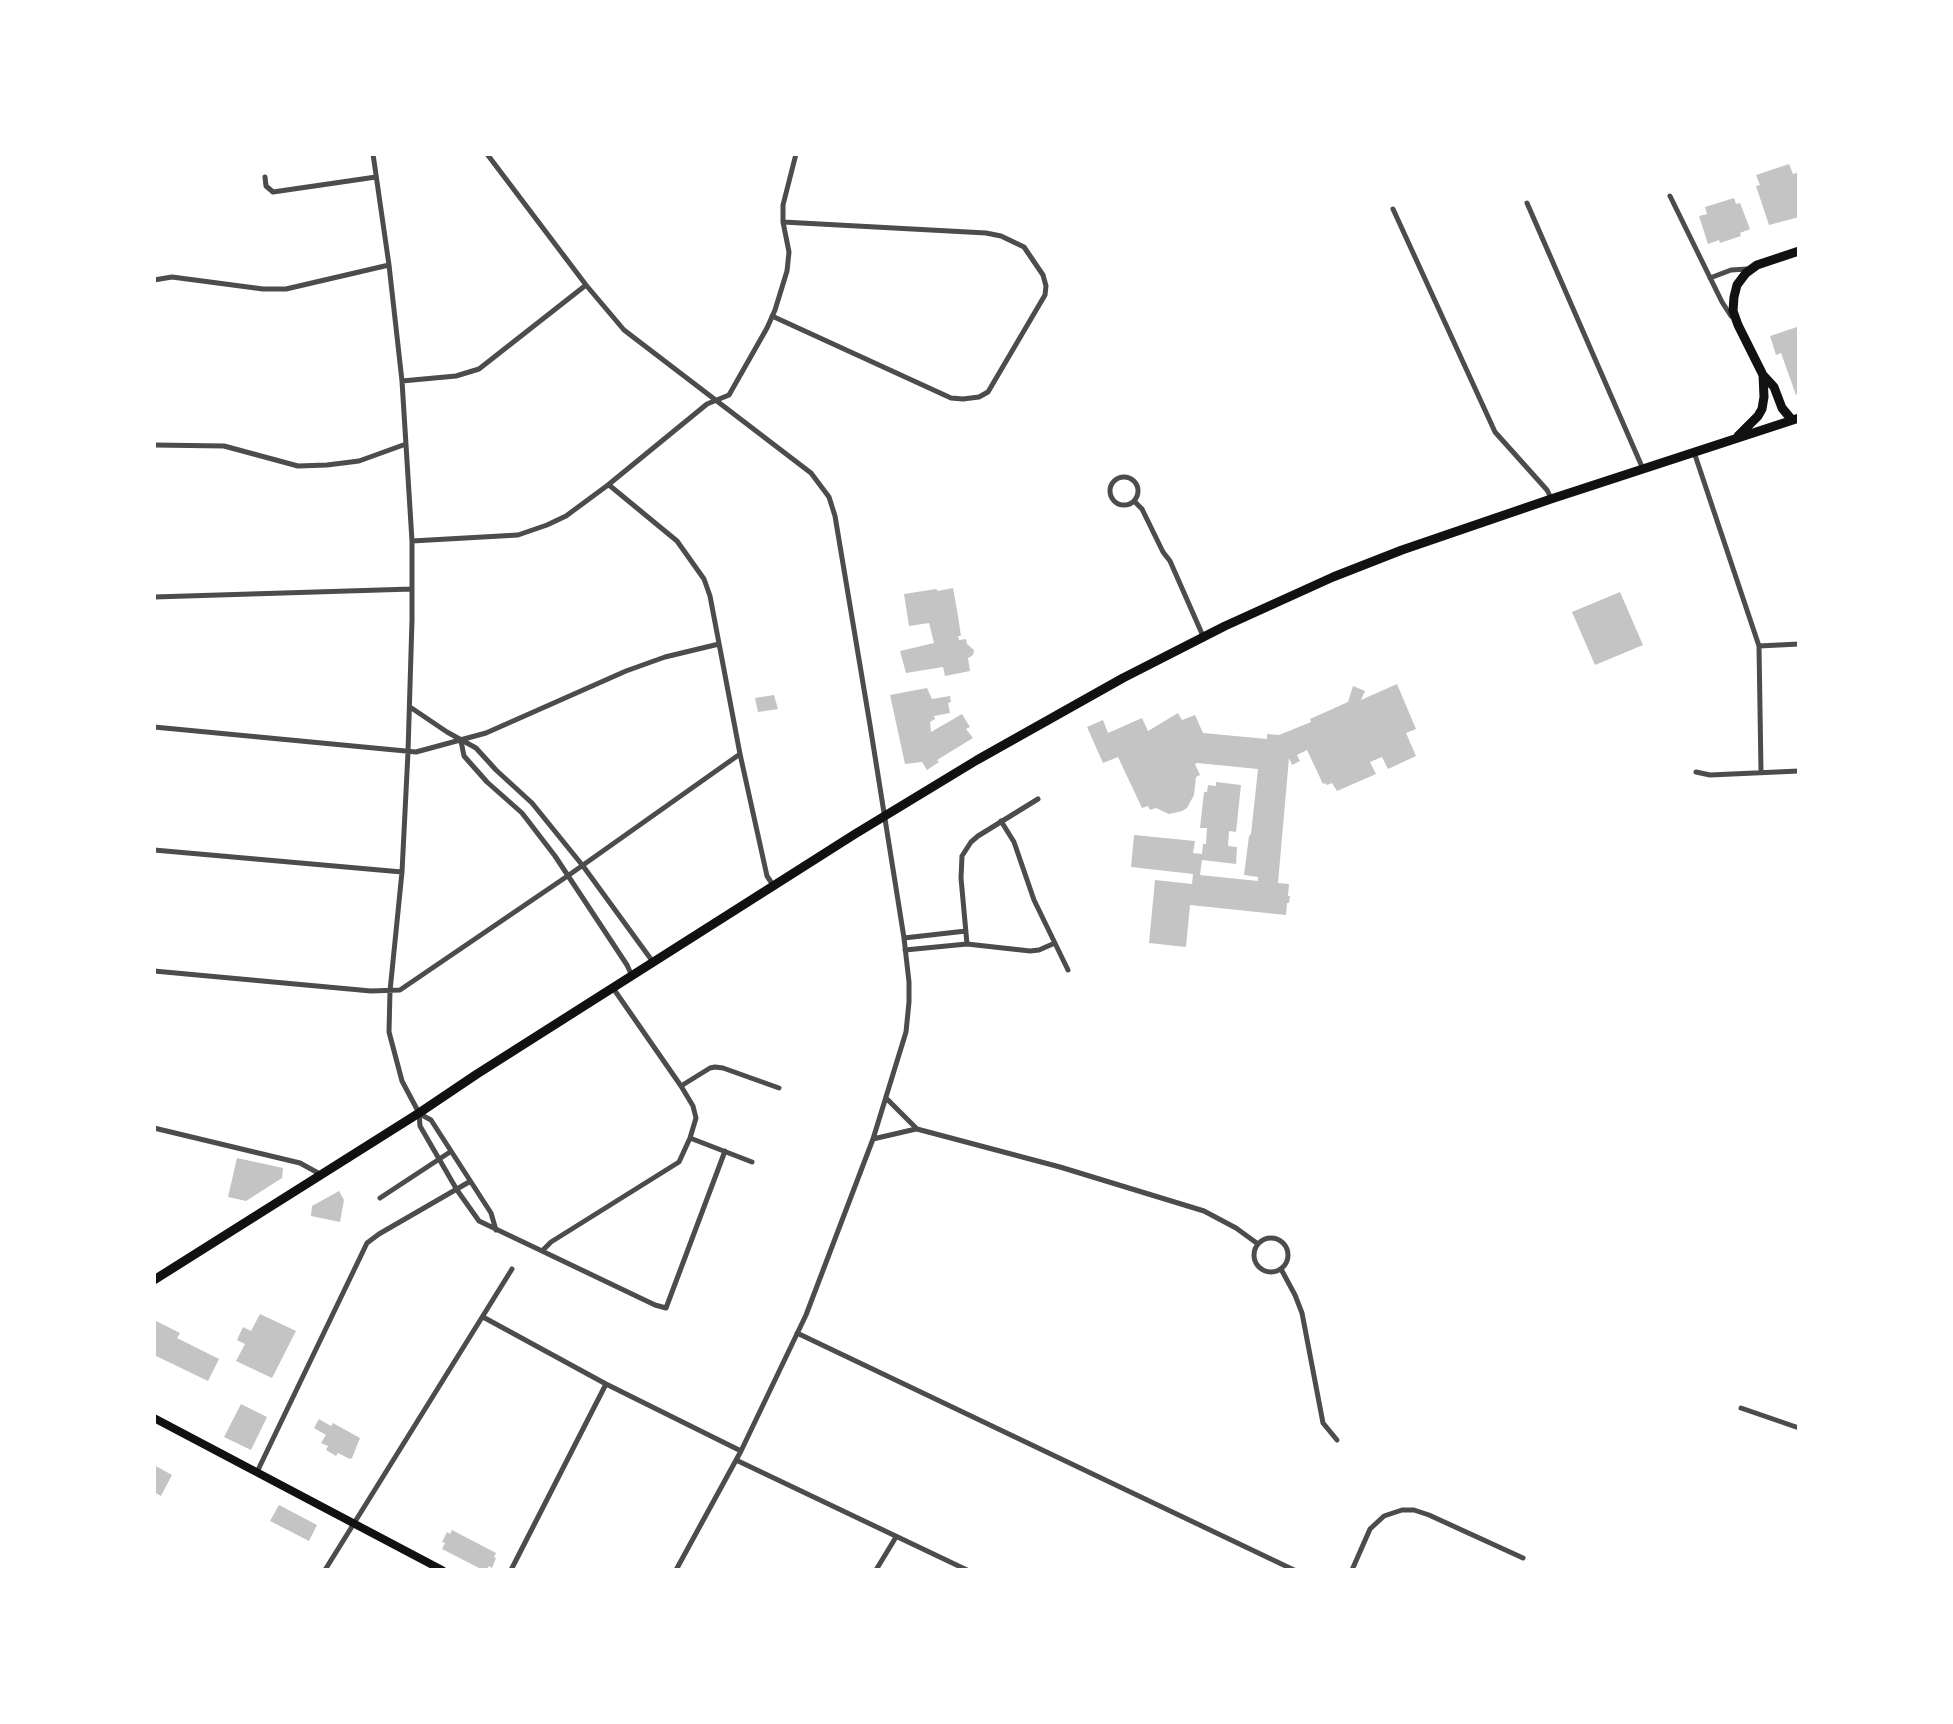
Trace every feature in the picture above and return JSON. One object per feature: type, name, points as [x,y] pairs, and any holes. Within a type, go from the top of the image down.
[{"type":"main road","points":[[1795,419],[1782,408],[1774,387],[1763,375],[1733,311],[1737,285],[1750,269],[1799,251]]},
{"type":"main road","points":[[1738,436],[1762,409],[1763,375]]},
{"type":"main road","points":[[154,1279],[885,815],[1050,718],[1203,636],[1326,580],[1402,550],[1795,419]]},
{"type":"main road","points":[[154,1418],[442,1570]]},
{"type":"street","points":[[373,154],[402,381],[412,541],[408,752],[389,1032],[402,1081],[419,1113],[420,1126],[479,1221],[666,1308],[725,1151]]},
{"type":"street","points":[[487,154],[624,330],[811,473],[829,497],[835,516],[904,938],[909,1002],[906,1032],[873,1139],[797,1333],[741,1451],[676,1570]]},
{"type":"street","points":[[412,541],[518,535],[547,525],[566,516],[608,485],[706,405],[729,395],[772,316],[787,271],[789,252],[783,205],[796,154]]},
{"type":"street","points":[[265,177],[266,186],[273,192],[376,177]]},
{"type":"street","points":[[1670,196],[1722,302],[1738,325]]},
{"type":"street","points":[[1527,203],[1644,469]]},
{"type":"street","points":[[1393,209],[1495,432],[1547,490],[1551,499]]},
{"type":"street","points":[[772,316],[951,398],[963,399],[988,392],[1045,295],[1043,275],[1024,247],[1001,236],[783,222]]},
{"type":"street","points":[[154,280],[172,277],[263,289],[286,289],[389,265]]},
{"type":"street","points":[[1710,278],[1731,270],[1750,269]]},
{"type":"street","points":[[402,381],[456,376],[479,369],[586,285]]},
{"type":"street","points":[[154,445],[224,446],[298,466],[359,461],[406,444]]},
{"type":"street","points":[[1694,451],[1759,646],[1761,772]]},
{"type":"street","points":[[1122,477],[1134,480],[1138,493],[1134,501],[1121,505],[1113,500],[1110,491],[1112,482],[1122,477]]},
{"type":"street","points":[[608,485],[677,541],[704,579],[767,876],[773,886]]},
{"type":"street","points":[[1134,501],[1142,509],[1170,561],[1203,636]]},
{"type":"street","points":[[154,597],[412,589]]},
{"type":"street","points":[[154,727],[416,752],[486,733],[665,657],[719,644]]},
{"type":"street","points":[[1759,646],[1799,644]]},
{"type":"street","points":[[410,707],[476,748],[532,803],[654,962]]},
{"type":"street","points":[[460,740],[464,756],[487,782],[522,813],[569,875],[632,976]]},
{"type":"street","points":[[154,971],[371,991],[400,990],[583,866],[740,754]]},
{"type":"street","points":[[1696,772],[1710,775],[1799,771]]},
{"type":"street","points":[[967,944],[962,856],[978,836],[1038,799]]},
{"type":"street","points":[[1001,821],[1017,850],[1030,889],[1068,970]]},
{"type":"street","points":[[154,850],[402,872]]},
{"type":"street","points":[[904,938],[966,931]]},
{"type":"street","points":[[905,950],[967,944],[1030,951],[1055,943]]},
{"type":"street","points":[[542,1251],[551,1242],[679,1162],[696,1118],[696,1112],[681,1086],[613,988]]},
{"type":"street","points":[[681,1086],[715,1067],[779,1088]]},
{"type":"street","points":[[886,1098],[917,1129]]},
{"type":"street","points":[[419,1113],[431,1120],[491,1213],[496,1230]]},
{"type":"street","points":[[154,1128],[300,1163],[321,1175]]},
{"type":"street","points":[[873,1139],[917,1129],[1060,1167],[1212,1215],[1258,1244]]},
{"type":"street","points":[[690,1138],[752,1162]]},
{"type":"street","points":[[380,1198],[450,1152]]},
{"type":"street","points":[[257,1472],[367,1243],[469,1182]]},
{"type":"street","points":[[1267,1239],[1282,1242],[1288,1256],[1281,1269],[1271,1272],[1260,1268],[1254,1254],[1258,1244],[1267,1239]]},
{"type":"street","points":[[325,1570],[512,1269]]},
{"type":"street","points":[[1281,1269],[1303,1316],[1323,1423],[1337,1440]]},
{"type":"street","points":[[483,1317],[606,1384],[741,1451]]},
{"type":"street","points":[[797,1333],[1294,1570]]},
{"type":"street","points":[[511,1570],[606,1384]]},
{"type":"street","points":[[1741,1408],[1799,1428]]},
{"type":"street","points":[[736,1460],[967,1570]]},
{"type":"street","points":[[1352,1570],[1365,1537],[1376,1521],[1393,1512],[1414,1510],[1523,1558]]},
{"type":"street","points":[[876,1570],[896,1537]]},
{"type":"building","points":[[1789,164],[1793,174],[1799,172],[1799,217],[1769,225],[1756,186],[1760,185],[1756,175]]},
{"type":"building","points":[[1734,198],[1736,204],[1740,203],[1750,229],[1740,233],[1741,236],[1708,244],[1699,216],[1707,214],[1705,207]]},
{"type":"building","points":[[1797,327],[1799,393],[1796,395],[1781,353],[1776,355],[1770,336]]},
{"type":"building","points":[[953,588],[961,636],[958,636],[959,640],[966,639],[974,650],[968,658],[970,671],[945,676],[943,667],[906,673],[900,651],[934,643],[929,623],[909,626],[904,594]]},
{"type":"building","points":[[1620,592],[1643,645],[1595,665],[1572,612]]},
{"type":"building","points":[[1397,684],[1416,729],[1406,733],[1416,756],[1388,769],[1382,757],[1370,762],[1376,774],[1337,791],[1332,783],[1323,784],[1307,750],[1297,755],[1300,761],[1292,765],[1289,758],[1278,883],[1289,884],[1286,915],[1190,905],[1186,947],[1149,943],[1155,880],[1192,884],[1193,874],[1131,867],[1134,835],[1195,841],[1193,853],[1202,854],[1207,828],[1200,828],[1204,792],[1207,792],[1208,785],[1216,786],[1216,782],[1241,785],[1236,832],[1229,831],[1228,846],[1237,847],[1236,864],[1202,860],[1200,875],[1258,881],[1258,877],[1244,875],[1258,769],[1197,763],[1200,775],[1196,777],[1194,795],[1187,808],[1169,814],[1156,808],[1150,810],[1148,806],[1142,808],[1118,757],[1103,763],[1087,727],[1103,720],[1108,733],[1142,718],[1148,731],[1178,713],[1182,720],[1195,715],[1203,733],[1267,739],[1267,734],[1279,735],[1348,702],[1353,686],[1365,691],[1361,700]]},
{"type":"building","points":[[927,688],[932,699],[950,696],[951,702],[948,703],[950,713],[934,716],[935,719],[930,722],[931,732],[962,714],[970,727],[966,729],[973,738],[937,760],[939,762],[927,770],[922,762],[905,764],[890,695]]},
{"type":"building","points":[[774,695],[778,709],[758,712],[755,698]]},
{"type":"building","points":[[237,1158],[283,1168],[282,1178],[246,1201],[228,1197]]},
{"type":"building","points":[[339,1191],[344,1200],[340,1222],[311,1216],[312,1206]]},
{"type":"building","points":[[260,1314],[296,1331],[272,1378],[236,1361],[245,1344],[237,1340],[243,1327],[251,1331]]},
{"type":"building","points":[[154,1320],[180,1333],[177,1338],[219,1359],[208,1381],[154,1355]]},
{"type":"building","points":[[241,1404],[267,1417],[251,1450],[224,1437]]},
{"type":"building","points":[[319,1419],[360,1438],[352,1458],[338,1453],[336,1456],[326,1450],[328,1446],[321,1443],[326,1435],[314,1428]]},
{"type":"building","points":[[154,1465],[172,1475],[161,1496],[154,1492]]},
{"type":"building","points":[[279,1505],[317,1525],[309,1541],[270,1521]]},
{"type":"building","points":[[452,1530],[496,1553],[492,1568],[489,1566],[483,1570],[442,1549],[447,1532],[450,1534]]}]
